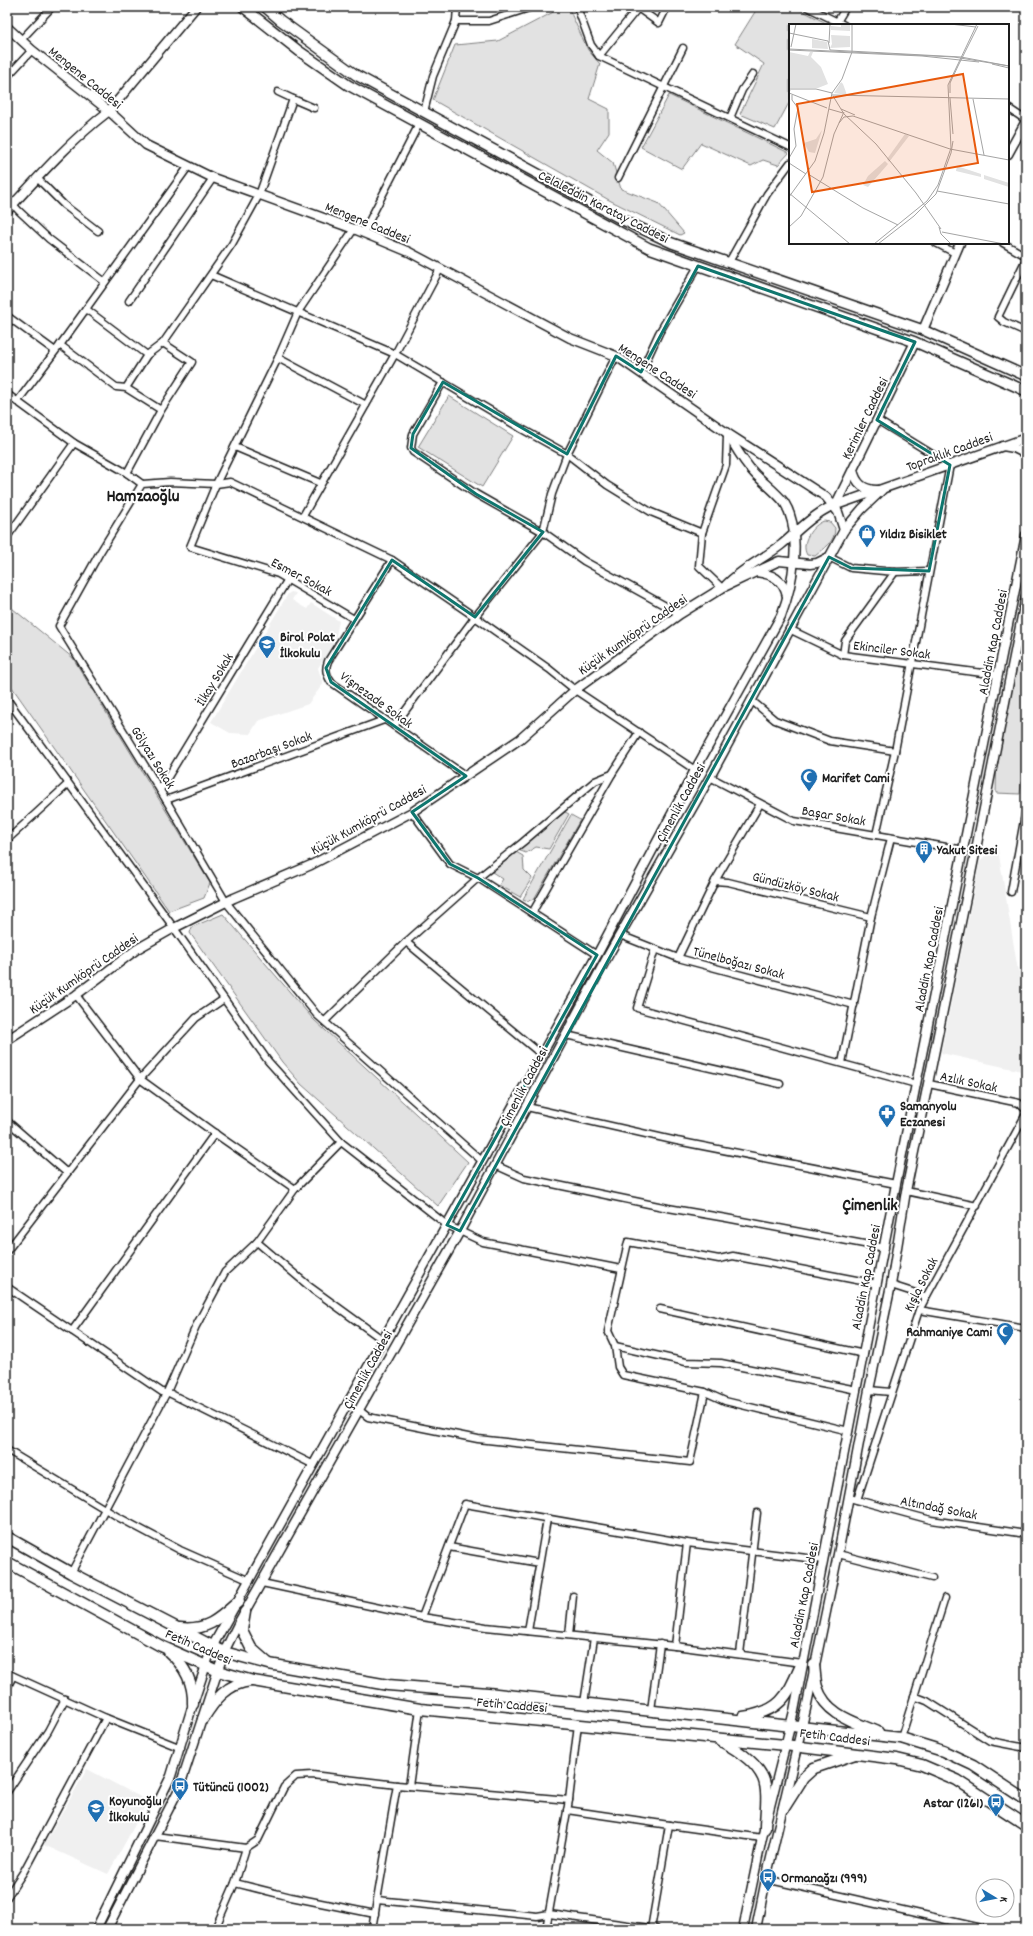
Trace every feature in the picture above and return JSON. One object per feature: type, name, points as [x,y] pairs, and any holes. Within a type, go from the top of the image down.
[{"type":"main road","name":"Celaleddin Karatay Caddesi","points":[[243,7],[299,51],[348,85],[648,248],[915,342],[1026,391]]},
{"type":"main road","name":"Celaleddin Karatay Caddesi","points":[[265,7],[280,20],[356,75],[623,220],[672,243],[923,330],[1026,376]]},
{"type":"main road","name":"Fetih Caddesi","points":[[7,1537],[71,1573],[224,1652],[270,1664],[388,1685],[488,1693],[901,1738],[943,1751],[972,1765],[1026,1800]]},
{"type":"main road","name":"Fetih Caddesi","points":[[7,1562],[162,1646],[205,1666],[253,1681],[420,1709],[861,1753],[922,1765],[957,1780],[1026,1825]]},
{"type":"main road","points":[[168,1624],[190,1629],[202,1627],[216,1621],[238,1601]]},
{"type":"main road","points":[[245,1612],[242,1630],[250,1648],[270,1664]]},
{"type":"main road","points":[[162,1646],[178,1661],[188,1676],[193,1693],[193,1704]]},
{"type":"main road","points":[[732,1719],[764,1713],[778,1704],[784,1698],[802,1663]]},
{"type":"main road","points":[[814,1665],[817,1686],[824,1700],[832,1710],[844,1718],[887,1736]]},
{"type":"main road","points":[[203,1719],[212,1704],[227,1689],[244,1682],[253,1681]]},
{"type":"main road","points":[[716,1738],[740,1752],[756,1768],[763,1778],[765,1793],[765,1828]]},
{"type":"main road","points":[[784,1808],[803,1778],[814,1768],[861,1753]]},
{"type":"street","points":[[21,40],[52,7]]},
{"type":"street","points":[[7,211],[37,178],[92,124],[109,111],[196,7]]},
{"type":"street","points":[[424,112],[433,76],[456,22],[457,7]]},
{"type":"street","points":[[456,22],[489,21],[532,7]]},
{"type":"street","points":[[577,7],[591,45],[600,56],[789,147]]},
{"type":"street","points":[[600,56],[638,8],[659,23],[666,7]]},
{"type":"street","points":[[807,7],[842,24]]},
{"type":"street","points":[[838,22],[846,7]]},
{"type":"street","name":"Mengene Caddesi","points":[[7,27],[32,50],[109,111],[146,145],[213,178],[354,229],[409,252],[570,338],[616,356],[728,434],[816,490],[835,506],[842,520],[844,530]]},
{"type":"street","points":[[618,178],[683,48]]},
{"type":"street","points":[[7,76],[32,50]]},
{"type":"street","points":[[730,118],[742,90],[753,74]]},
{"type":"street","points":[[278,92],[314,108]]},
{"type":"street","points":[[126,388],[147,355],[163,343],[232,244],[259,195],[293,99]]},
{"type":"street","points":[[1009,109],[1026,120],[1009,152]]},
{"type":"street","points":[[363,233],[419,124]]},
{"type":"street","points":[[729,262],[767,194],[789,164]]},
{"type":"street","points":[[17,402],[60,345],[188,167]]},
{"type":"street","points":[[37,178],[64,205],[98,231]]},
{"type":"street","points":[[128,301],[213,178]]},
{"type":"street","points":[[7,198],[49,239],[105,282]]},
{"type":"street","points":[[216,484],[278,358],[298,312],[354,229]]},
{"type":"street","points":[[938,244],[955,253]]},
{"type":"street","points":[[923,330],[960,244]]},
{"type":"street","points":[[1005,244],[1026,256]]},
{"type":"street","points":[[1026,259],[998,317],[1004,322],[1026,332]]},
{"type":"street","points":[[641,372],[659,333],[698,266]]},
{"type":"street","points":[[303,516],[320,483],[395,354],[440,269]]},
{"type":"street","points":[[211,275],[395,354],[567,454],[607,485],[651,512],[702,533]]},
{"type":"street","points":[[86,309],[147,355]]},
{"type":"street","points":[[7,316],[55,351]]},
{"type":"street","name":"Kerimler Caddesi","points":[[835,506],[915,342]]},
{"type":"street","points":[[127,473],[161,410],[192,362],[163,343]]},
{"type":"street","points":[[60,345],[116,387],[126,388],[161,410]]},
{"type":"street","points":[[394,726],[475,618],[543,532],[552,494],[567,454],[616,356]]},
{"type":"street","points":[[278,358],[366,405]]},
{"type":"street","points":[[443,382],[413,434],[411,448],[414,452],[476,494],[543,532],[590,565],[680,614]]},
{"type":"street","points":[[7,394],[74,443],[127,473],[142,484],[170,482],[216,484],[230,482],[392,560],[549,669],[575,690],[695,770]]},
{"type":"street","points":[[876,835],[895,751],[950,465],[877,420]]},
{"type":"street","points":[[722,588],[699,566],[702,533],[724,473],[727,456],[728,434]]},
{"type":"street","name":"Mengene Caddesi","points":[[728,434],[746,464],[783,502],[788,512],[794,535]]},
{"type":"street","name":"Topraklık Caddesi","points":[[835,506],[1026,438]]},
{"type":"street","points":[[7,537],[74,443]]},
{"type":"street","points":[[1000,446],[1014,448],[1026,454]]},
{"type":"street","points":[[235,447],[320,483]]},
{"type":"street","points":[[853,470],[856,479],[862,486],[872,490],[882,490]]},
{"type":"street","name":"Gölyazı Sokak","points":[[142,484],[99,554],[59,626],[160,790],[226,902],[317,1014],[482,1162]]},
{"type":"street","name":"Esmer Sokak","points":[[216,484],[190,547],[266,569],[288,580],[354,619]]},
{"type":"street","name":"Topraklık Caddesi","points":[[844,530],[862,509],[882,490]]},
{"type":"street","name":"Küçük Kumköprü Caddesi","points":[[722,588],[743,569],[794,535],[816,514],[835,506]]},
{"type":"street","name":"Çimenlik Caddesi","points":[[107,1929],[179,1789],[224,1652],[245,1612],[460,1231],[620,935],[710,777],[844,530]]},
{"type":"street","name":"Çimenlik Caddesi","points":[[96,1929],[166,1789],[181,1748],[193,1704],[212,1646],[250,1581],[542,1055],[695,770],[781,616],[788,599],[794,562],[794,535]]},
{"type":"street","name":"Aladdin Kap Caddesi","points":[[743,1929],[762,1838],[786,1745],[885,1248],[896,1184],[1026,535]]},
{"type":"street","points":[[829,557],[851,568],[895,572],[929,571]]},
{"type":"street","name":"Küçük Kumköprü Caddesi","points":[[7,1040],[76,994],[137,949],[174,928],[226,902],[311,865],[412,812],[520,739],[575,690],[680,614],[722,588],[779,561],[817,564],[829,557]]},
{"type":"street","name":"Vişnezade Sokak","points":[[392,560],[328,661],[326,668],[327,675],[331,682],[466,776]]},
{"type":"street","points":[[756,572],[769,574],[776,578],[785,588],[788,599]]},
{"type":"street","points":[[843,655],[845,641],[895,572]]},
{"type":"street","name":"İlkay Sokak","points":[[160,790],[288,580]]},
{"type":"street","name":"Aladdin Kap Caddesi","points":[[756,1929],[766,1879],[798,1746],[838,1554],[853,1499],[869,1390],[891,1285],[906,1191],[929,1084],[1026,596]]},
{"type":"street","name":"Ekinciler Sokak","points":[[789,629],[843,655],[998,675]]},
{"type":"street","points":[[1014,657],[1026,662]]},
{"type":"street","points":[[7,699],[174,928],[268,1061],[341,1142],[447,1225],[483,1242],[621,1269]]},
{"type":"street","points":[[751,700],[775,720],[830,742],[895,751]]},
{"type":"street","name":"Bazarbaşı Sokak","points":[[166,800],[384,720]]},
{"type":"street","points":[[532,913],[612,774],[639,732]]},
{"type":"street","points":[[325,1021],[406,942],[478,878],[595,781],[612,774]]},
{"type":"street","name":"Başar Sokak","points":[[710,777],[794,821],[964,850]]},
{"type":"street","points":[[7,840],[68,784]]},
{"type":"street","points":[[678,958],[715,881],[760,804]]},
{"type":"street","points":[[1011,892],[1026,809]]},
{"type":"street","points":[[412,812],[450,864],[478,878],[597,955]]},
{"type":"street","points":[[842,1063],[871,917],[891,838]]},
{"type":"street","points":[[964,850],[975,854]]},
{"type":"street","name":"Gündüzköy Sokak","points":[[715,881],[728,882],[871,917]]},
{"type":"street","name":"Tünelboğazı Sokak","points":[[620,935],[678,958],[854,1005]]},
{"type":"street","points":[[406,942],[542,1055]]},
{"type":"street","points":[[655,949],[637,1008],[916,1084]]},
{"type":"street","points":[[76,994],[140,1079],[214,1133],[295,1188]]},
{"type":"street","points":[[7,1251],[140,1079],[196,1018],[224,999]]},
{"type":"street","points":[[566,1035],[780,1084]]},
{"type":"street","name":"Azlık Sokak","points":[[929,1084],[1019,1103],[1026,1110]]},
{"type":"street","points":[[527,1107],[677,1141],[896,1184]]},
{"type":"street","name":"Kışla Sokak","points":[[853,1499],[918,1310],[977,1206],[1026,1114]]},
{"type":"street","points":[[7,1121],[67,1173]]},
{"type":"street","points":[[72,1331],[214,1133]]},
{"type":"street","points":[[71,1573],[166,1393],[196,1326],[225,1272],[257,1242],[295,1188],[341,1142]]},
{"type":"street","points":[[495,1165],[524,1178],[668,1208],[885,1248]]},
{"type":"street","points":[[906,1191],[977,1206]]},
{"type":"street","points":[[257,1242],[310,1287],[383,1340]]},
{"type":"street","points":[[849,1431],[725,1401],[705,1392],[623,1374],[618,1367],[615,1346],[608,1331],[628,1242],[719,1259],[733,1256],[877,1284]]},
{"type":"street","points":[[891,1285],[925,1296]]},
{"type":"street","points":[[7,1287],[166,1393],[314,1465]]},
{"type":"street","points":[[660,1309],[864,1354]]},
{"type":"street","points":[[918,1310],[1026,1328]]},
{"type":"street","points":[[615,1346],[686,1362],[721,1363],[857,1390]]},
{"type":"street","points":[[869,1390],[891,1392]]},
{"type":"street","points":[[359,1410],[368,1417],[478,1439],[690,1462],[705,1392]]},
{"type":"street","points":[[7,1450],[106,1508],[118,1517],[180,1550],[250,1581]]},
{"type":"street","name":"Altındağ Sokak","points":[[853,1499],[931,1520],[1026,1534]]},
{"type":"street","points":[[422,1617],[465,1504],[687,1543],[753,1550],[823,1560]]},
{"type":"street","points":[[740,1654],[758,1513]]},
{"type":"street","points":[[528,1631],[538,1563],[547,1519]]},
{"type":"street","points":[[675,1646],[687,1543]]},
{"type":"street","points":[[449,1547],[538,1563]]},
{"type":"street","points":[[838,1554],[932,1578]]},
{"type":"street","points":[[262,1583],[422,1617],[486,1627],[660,1644],[802,1663]]},
{"type":"street","points":[[569,1636],[573,1596]]},
{"type":"street","points":[[901,1738],[945,1598]]},
{"type":"street","points":[[584,1703],[594,1638]]},
{"type":"street","points":[[651,1710],[660,1644]]},
{"type":"street","points":[[7,1688],[10,1674],[106,1718],[181,1748]]},
{"type":"street","points":[[914,1696],[927,1700],[990,1741],[1026,1748]]},
{"type":"street","points":[[7,1792],[48,1731],[65,1699]]},
{"type":"street","points":[[409,1786],[420,1709]]},
{"type":"street","points":[[7,1897],[24,1870],[106,1718]]},
{"type":"street","points":[[546,1929],[569,1800],[578,1724]]},
{"type":"street","points":[[215,1929],[235,1883],[246,1848],[258,1840],[284,1787],[296,1776],[312,1775],[397,1785],[569,1800]]},
{"type":"street","points":[[372,1929],[397,1785]]},
{"type":"street","points":[[567,1810],[762,1838]]},
{"type":"street","points":[[651,1929],[670,1825]]},
{"type":"street","points":[[155,1836],[246,1848]]},
{"type":"street","points":[[766,1879],[986,1929]]},
{"type":"street","points":[[235,1883],[291,1898],[375,1914]]},
{"type":"street","points":[[377,1900],[537,1916],[549,1914],[656,1929]]},
{"type":"highlighted area","points":[[698,266],[915,342],[877,420],[950,465],[929,571],[851,568],[829,557],[460,1231],[447,1225],[597,955],[478,878],[450,864],[412,812],[466,776],[331,682],[326,668],[392,560],[475,617],[543,532],[476,494],[411,448],[413,434],[443,382],[567,454],[616,356],[641,372]]},
{"type":"shaded area","points":[[563,7],[568,7],[588,50],[600,64],[589,99],[609,109],[609,132],[597,150],[613,163],[621,189],[658,203],[684,233],[680,235],[609,200],[433,100],[455,45],[498,41]]},
{"type":"shaded area","points":[[758,7],[795,7],[828,24],[789,24],[789,103],[775,129],[740,114],[764,64],[735,44]]},
{"type":"shaded area","points":[[669,95],[789,153],[778,165],[763,160],[751,166],[701,143],[682,169],[641,147]]},
{"type":"shaded area","points":[[449,396],[513,436],[482,487],[418,447]]},
{"type":"shaded area","points":[[824,521],[830,522],[835,528],[835,533],[831,541],[815,556],[807,555],[805,545],[808,535],[815,526]]},
{"type":"shaded area","name":"Birol Polat İlkokulu","points":[[291,592],[296,593],[292,600],[300,605],[307,609],[311,603],[339,621],[335,640],[318,668],[323,684],[308,704],[258,721],[250,734],[230,733],[211,722],[288,594]]},
{"type":"shaded area","points":[[7,604],[73,658],[210,883],[204,898],[169,911],[7,680]]},
{"type":"shaded area","points":[[1014,662],[1026,664],[1026,738],[1020,794],[996,793],[997,749]]},
{"type":"shaded area","points":[[565,812],[569,814],[549,849],[536,847],[526,853],[518,850]]},
{"type":"shaded area","points":[[571,815],[580,820],[534,899],[528,901],[523,899]]},
{"type":"shaded area","points":[[997,843],[1018,971],[1026,972],[1026,1072],[941,1053],[980,861]]},
{"type":"shaded area","points":[[516,852],[523,856],[524,870],[532,878],[520,897],[499,885],[503,879],[492,872]]},
{"type":"shaded area","points":[[223,914],[313,1019],[468,1162],[438,1206],[301,1084],[282,1062],[190,933],[192,927]]},
{"type":"shaded area","name":"Koyunoğlu İlkokulu","points":[[87,1769],[148,1801],[108,1874],[44,1845]]},
{"type":"place","name":"Yıldız Bisiklet","points":[[867,548]]},
{"type":"place","name":"Birol Polat İlkokulu","points":[[267,659]]},
{"type":"place","name":"Marifet Cami","points":[[809,792]]},
{"type":"place","name":"Yakut Sitesi","points":[[924,864]]},
{"type":"place","name":"Samanyolu Eczanesi","points":[[887,1128]]},
{"type":"place","name":"Rahmaniye Cami","points":[[1005,1346]]},
{"type":"place","name":"Tütüncü (1002)","points":[[180,1801]]},
{"type":"place","name":"Astar (1261)","points":[[996,1817]]},
{"type":"place","name":"Koyunoğlu İlkokulu","points":[[96,1823]]},
{"type":"place","name":"Ormanağzı (999)","points":[[768,1892]]},
{"type":"district","name":"Hamzaoğlu","points":[[143,495]]},
{"type":"district","name":"Çimenlik","points":[[870,1204]]}]
